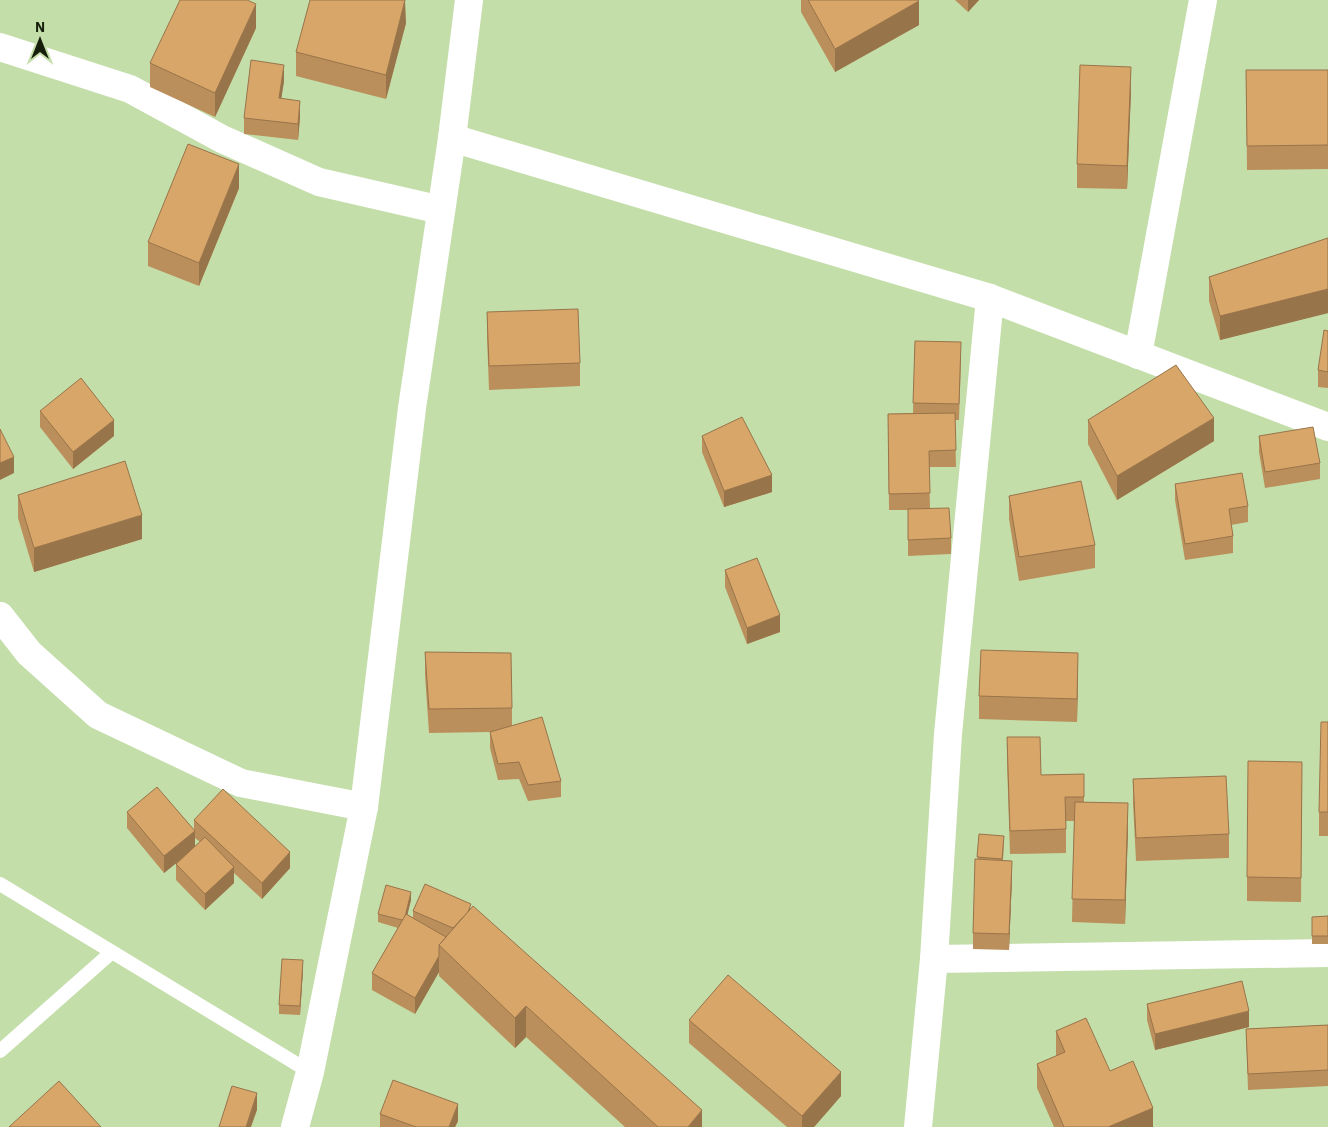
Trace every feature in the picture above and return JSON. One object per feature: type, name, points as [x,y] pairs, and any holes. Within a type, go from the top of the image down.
[{"type":"street","points":[[295,1127],[310,1072],[364,807],[412,408],[452,138],[468,0]]},
{"type":"street","points":[[1138,355],[1203,0]]},
{"type":"street","points":[[0,47],[130,89],[222,139],[319,182],[441,210]]},
{"type":"street","points":[[452,138],[990,298],[1328,427]]},
{"type":"street","points":[[918,1127],[934,959],[948,734],[990,298]]},
{"type":"street","points":[[0,616],[29,653],[98,715],[241,783],[364,807]]},
{"type":"street","points":[[934,959],[1328,953]]},
{"type":"lane","points":[[0,884],[310,1072]]},
{"type":"lane","points":[[0,1051],[112,952]]},
{"type":"building","points":[[180,0],[247,0],[256,4],[215,93],[150,63]]},
{"type":"building","points":[[310,0],[405,0],[386,75],[296,52]]},
{"type":"building","points":[[808,0],[918,0],[919,1],[835,49]]},
{"type":"building","points":[[251,60],[284,65],[279,98],[300,101],[298,124],[244,118]]},
{"type":"building","points":[[1080,65],[1131,67],[1127,166],[1077,164]]},
{"type":"building","points":[[1246,70],[1328,70],[1328,145],[1247,146]]},
{"type":"building","points":[[188,144],[239,164],[199,263],[148,242]]},
{"type":"building","points":[[1328,238],[1328,289],[1220,316],[1209,277]]},
{"type":"building","points":[[578,309],[580,363],[489,366],[487,312]]},
{"type":"building","points":[[1324,330],[1328,331],[1328,372],[1318,370]]},
{"type":"building","points":[[915,341],[961,342],[959,404],[913,403]]},
{"type":"building","points":[[1176,365],[1214,418],[1117,476],[1088,420]]},
{"type":"building","points":[[81,378],[114,420],[73,452],[40,411]]},
{"type":"building","points":[[955,413],[956,450],[929,451],[930,493],[889,494],[888,414]]},
{"type":"building","points":[[742,417],[772,475],[724,491],[702,436]]},
{"type":"building","points":[[1313,427],[1320,463],[1265,472],[1259,436]]},
{"type":"building","points":[[0,429],[14,457],[0,463]]},
{"type":"building","points":[[125,461],[142,515],[34,548],[18,495]]},
{"type":"building","points":[[1242,473],[1248,506],[1229,509],[1233,536],[1185,544],[1175,484]]},
{"type":"building","points":[[1081,481],[1095,545],[1019,557],[1009,496]]},
{"type":"building","points":[[949,508],[951,538],[908,540],[908,509]]},
{"type":"building","points":[[757,558],[780,615],[747,628],[725,570]]},
{"type":"building","points":[[981,650],[1078,653],[1077,699],[979,696]]},
{"type":"building","points":[[425,652],[511,653],[512,708],[429,709]]},
{"type":"building","points":[[542,717],[561,781],[528,785],[519,762],[498,764],[490,732]]},
{"type":"building","points":[[1321,722],[1328,722],[1328,812],[1319,812]]},
{"type":"building","points":[[1007,737],[1040,737],[1041,775],[1084,774],[1084,797],[1065,797],[1066,829],[1010,831]]},
{"type":"building","points":[[1248,761],[1302,762],[1301,878],[1247,877]]},
{"type":"building","points":[[1226,776],[1229,834],[1136,838],[1133,779]]},
{"type":"building","points":[[157,787],[195,831],[164,856],[127,812]]},
{"type":"building","points":[[223,789],[290,852],[262,883],[194,820]]},
{"type":"building","points":[[1075,802],[1128,803],[1125,900],[1072,899]]},
{"type":"building","points":[[979,834],[1004,836],[1002,859],[977,857]]},
{"type":"building","points":[[205,837],[234,867],[205,894],[176,864]]},
{"type":"building","points":[[975,859],[1012,861],[1009,934],[973,933]]},
{"type":"building","points":[[425,884],[471,904],[468,912],[453,928],[413,911]]},
{"type":"building","points":[[386,885],[411,892],[405,917],[402,920],[378,914]]},
{"type":"building","points":[[473,906],[702,1110],[688,1127],[658,1127],[526,1006],[515,1018],[439,945]]},
{"type":"building","points":[[406,914],[446,937],[439,945],[439,956],[415,998],[372,973]]},
{"type":"building","points":[[1328,916],[1328,936],[1312,936],[1312,917]]},
{"type":"building","points":[[282,959],[303,960],[300,1006],[279,1005]]},
{"type":"building","points":[[728,975],[841,1072],[802,1116],[689,1020]]},
{"type":"building","points":[[1242,981],[1249,1011],[1155,1034],[1147,1004]]},
{"type":"building","points":[[1086,1018],[1110,1071],[1133,1061],[1153,1108],[1108,1127],[1064,1127],[1037,1064],[1065,1052],[1056,1031]]},
{"type":"building","points":[[1328,1025],[1328,1070],[1248,1074],[1246,1029]]},
{"type":"building","points":[[393,1080],[458,1104],[449,1127],[416,1127],[380,1114]]},
{"type":"building","points":[[59,1081],[101,1127],[9,1127]]},
{"type":"building","points":[[232,1086],[257,1093],[246,1127],[219,1127]]}]
